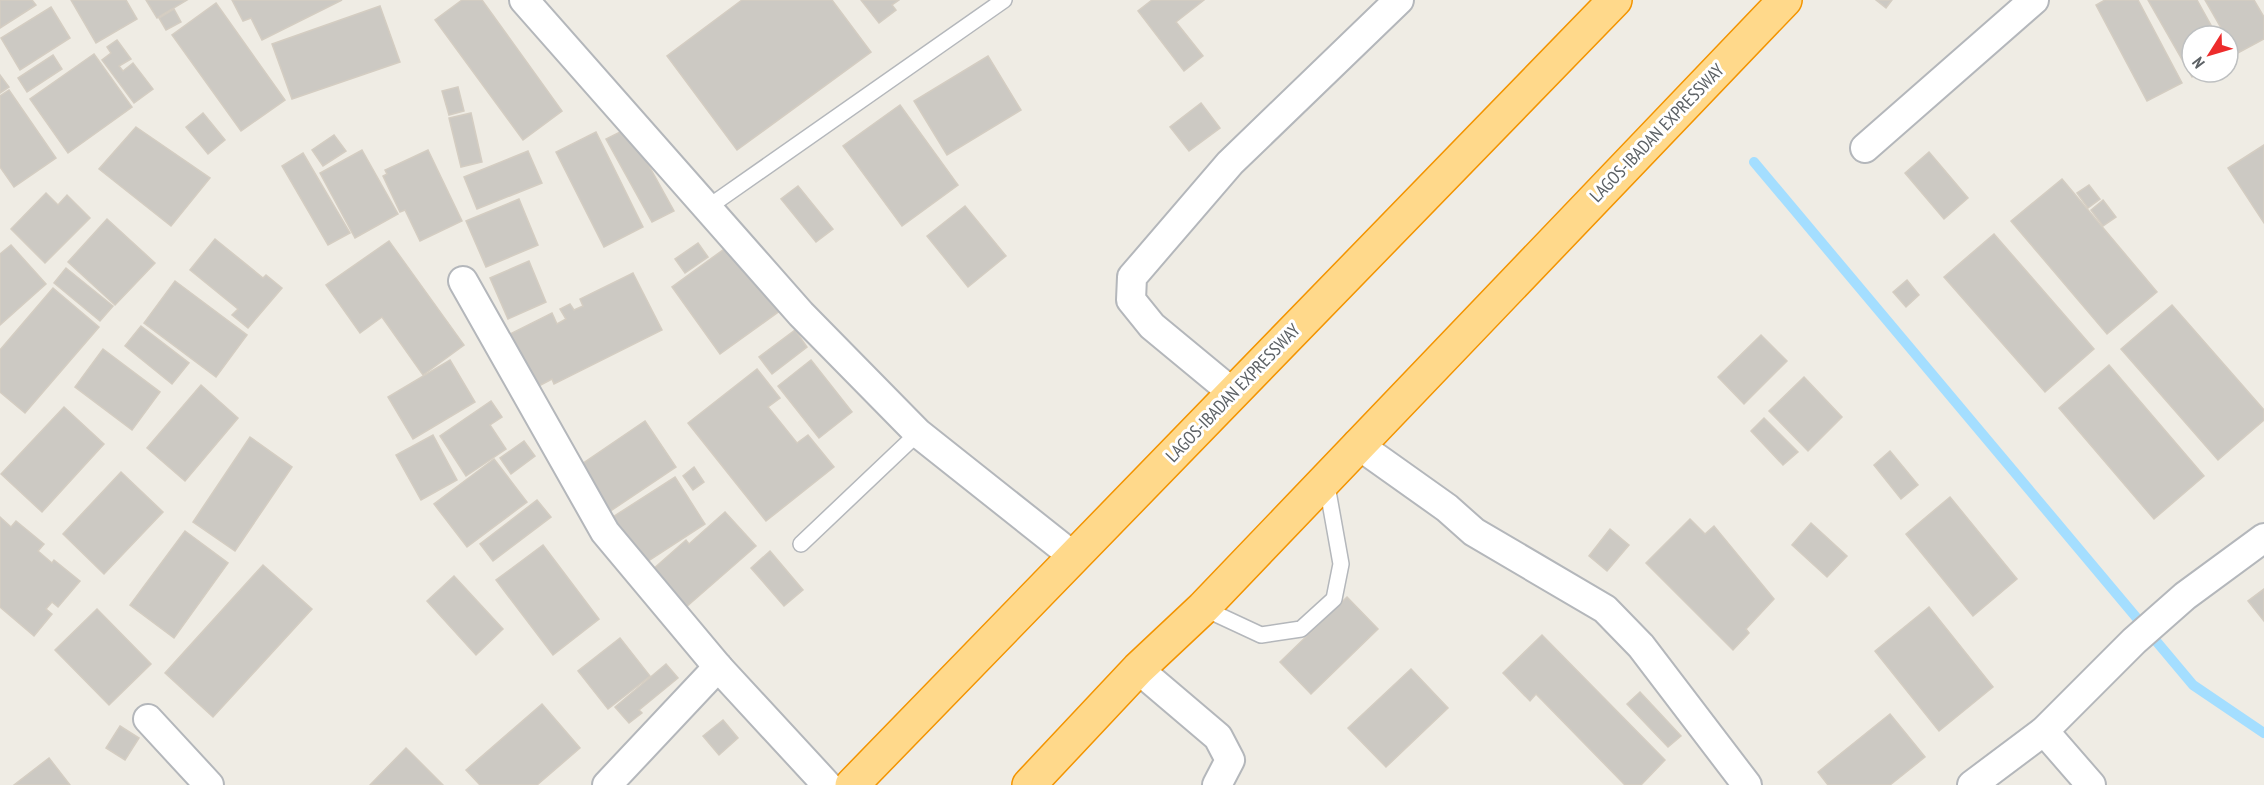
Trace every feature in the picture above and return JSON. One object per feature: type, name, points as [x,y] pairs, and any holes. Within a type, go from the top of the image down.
[{"type":"highway","name":"LAGOS-IBADAN EXPRESSWAY","points":[[852,785],[1615,0]]},
{"type":"highway","name":"LAGOS-IBADAN EXPRESSWAY","points":[[1029,785],[1138,669],[1203,608],[1325,477],[1785,0]]},
{"type":"street","points":[[524,0],[801,314],[918,433],[1074,556]]},
{"type":"street","points":[[1233,393],[1152,326],[1131,300],[1132,277],[1230,163],[1400,0]]},
{"type":"street","points":[[1865,148],[2034,0]]},
{"type":"street","points":[[464,282],[605,532],[718,667],[827,785]]},
{"type":"street","points":[[1357,444],[1447,508],[1474,531],[1605,609],[1641,646],[1747,785]]},
{"type":"street","points":[[1971,785],[2044,731],[2134,641],[2185,596],[2264,538]]},
{"type":"street","points":[[607,785],[718,667]]},
{"type":"street","points":[[1138,669],[1218,737],[1230,760],[1217,785]]},
{"type":"street","points":[[148,719],[209,785]]},
{"type":"street","points":[[2044,731],[2091,785]]},
{"type":"lane","points":[[707,208],[1005,0]]},
{"type":"lane","points":[[801,544],[918,433]]},
{"type":"lane","points":[[1203,608],[1261,635],[1301,629],[1334,599],[1341,564],[1325,477]]},
{"type":"building","points":[[0,0],[32,0],[36,5],[0,28]]},
{"type":"building","points":[[71,0],[126,0],[137,19],[96,43]]},
{"type":"building","points":[[146,0],[187,0],[157,18]]},
{"type":"building","points":[[232,0],[342,0],[262,40],[251,18],[243,21]]},
{"type":"building","points":[[462,0],[482,0],[562,111],[523,140],[435,20]]},
{"type":"building","points":[[742,0],[832,0],[871,52],[737,150],[667,56]]},
{"type":"building","points":[[861,0],[899,0],[892,5],[896,10],[879,23]]},
{"type":"building","points":[[1152,0],[1204,0],[1176,22],[1203,56],[1184,71],[1138,11]]},
{"type":"building","points":[[1876,0],[1892,0],[1886,8]]},
{"type":"building","points":[[2105,0],[2138,0],[2180,79],[2180,84],[2147,101],[2096,5]]},
{"type":"building","points":[[2148,0],[2197,0],[2210,24],[2180,24],[2180,56]]},
{"type":"building","points":[[2205,0],[2254,0],[2264,17],[2264,39],[2240,52],[2240,24],[2219,24]]},
{"type":"building","points":[[216,3],[285,100],[241,131],[172,35]]},
{"type":"building","points":[[380,6],[400,62],[292,99],[272,44]]},
{"type":"building","points":[[51,7],[70,38],[20,70],[1,38]]},
{"type":"building","points":[[174,9],[181,22],[166,30],[159,18]]},
{"type":"building","points":[[117,40],[131,59],[119,66],[123,71],[133,63],[153,89],[134,103],[102,60],[111,53],[107,47]]},
{"type":"building","points":[[94,54],[132,107],[68,153],[30,99]]},
{"type":"building","points":[[53,55],[62,69],[27,92],[18,78]]},
{"type":"building","points":[[988,56],[1021,110],[947,155],[914,101]]},
{"type":"building","points":[[0,75],[9,87],[0,93]]},
{"type":"building","points":[[458,87],[464,111],[449,115],[442,91]]},
{"type":"building","points":[[9,90],[56,158],[14,187],[0,167],[0,96]]},
{"type":"building","points":[[1201,103],[1220,128],[1189,151],[1170,127]]},
{"type":"building","points":[[900,105],[958,185],[902,226],[843,146]]},
{"type":"building","points":[[203,113],[225,140],[208,154],[186,127]]},
{"type":"building","points":[[471,113],[482,162],[461,167],[449,118]]},
{"type":"building","points":[[136,127],[210,178],[171,226],[99,169]]},
{"type":"building","points":[[628,128],[674,211],[652,222],[606,139]]},
{"type":"building","points":[[596,132],[643,227],[604,247],[556,152]]},
{"type":"building","points":[[334,135],[346,151],[323,166],[312,150]]},
{"type":"building","points":[[2264,145],[2264,223],[2228,168]]},
{"type":"building","points":[[362,150],[398,214],[355,238],[320,173]]},
{"type":"building","points":[[428,150],[462,221],[420,241],[405,210],[400,212],[383,176],[387,174],[385,170]]},
{"type":"building","points":[[528,151],[542,183],[477,209],[464,177]]},
{"type":"building","points":[[1929,152],[1968,198],[1944,219],[1905,173]]},
{"type":"building","points":[[303,153],[350,233],[328,245],[282,166]]},
{"type":"building","points":[[2062,179],[2157,292],[2107,334],[2011,221]]},
{"type":"building","points":[[2089,185],[2100,199],[2088,208],[2077,193]]},
{"type":"building","points":[[798,186],[833,229],[816,242],[781,199]]},
{"type":"building","points":[[46,193],[58,205],[67,195],[90,218],[45,263],[11,229]]},
{"type":"building","points":[[519,199],[538,245],[486,267],[466,221]]},
{"type":"building","points":[[2103,200],[2116,217],[2103,226],[2091,210]]},
{"type":"building","points":[[965,206],[1006,256],[968,287],[927,236]]},
{"type":"building","points":[[107,219],[155,263],[115,305],[68,262]]},
{"type":"building","points":[[1994,234],[2094,349],[2045,392],[1944,277]]},
{"type":"building","points":[[215,239],[263,278],[266,275],[282,288],[248,328],[232,315],[238,309],[190,270]]},
{"type":"building","points":[[389,241],[464,345],[423,375],[382,317],[360,333],[326,285]]},
{"type":"building","points":[[698,243],[708,257],[685,273],[675,259]]},
{"type":"building","points":[[11,245],[46,284],[0,325],[0,254]]},
{"type":"building","points":[[727,247],[781,310],[720,354],[672,287]]},
{"type":"building","points":[[529,261],[546,302],[508,319],[490,278]]},
{"type":"building","points":[[66,268],[113,306],[100,321],[54,283]]},
{"type":"building","points":[[633,273],[662,330],[554,384],[552,379],[537,387],[510,334],[552,313],[557,324],[566,319],[560,309],[570,304],[574,310],[583,306],[580,299]]},
{"type":"building","points":[[1907,280],[1919,295],[1906,307],[1893,292]]},
{"type":"building","points":[[175,281],[247,335],[216,377],[144,323]]},
{"type":"building","points":[[53,288],[99,327],[25,413],[0,392],[0,350]]},
{"type":"building","points":[[2172,305],[2264,410],[2264,420],[2218,460],[2121,349]]},
{"type":"building","points":[[141,326],[189,363],[172,384],[125,346]]},
{"type":"building","points":[[795,330],[807,347],[772,374],[759,357]]},
{"type":"building","points":[[1761,335],[1787,361],[1744,404],[1718,377]]},
{"type":"building","points":[[103,349],[160,392],[132,430],[75,387]]},
{"type":"building","points":[[450,360],[475,402],[413,439],[388,397]]},
{"type":"building","points":[[811,360],[852,412],[819,438],[778,386]]},
{"type":"building","points":[[2109,365],[2204,476],[2154,519],[2059,408]]},
{"type":"building","points":[[757,369],[780,398],[768,407],[797,443],[808,435],[834,467],[766,521],[688,423]]},
{"type":"building","points":[[1804,377],[1842,417],[1808,451],[1769,411]]},
{"type":"building","points":[[201,385],[238,418],[185,481],[147,448]]},
{"type":"building","points":[[491,401],[502,417],[490,425],[506,449],[466,476],[440,436]]},
{"type":"building","points":[[64,407],[104,444],[42,512],[1,474]]},
{"type":"building","points":[[1764,418],[1798,452],[1783,465],[1751,431]]},
{"type":"building","points":[[645,421],[676,467],[609,512],[579,466]]},
{"type":"building","points":[[433,435],[457,480],[421,500],[396,455]]},
{"type":"building","points":[[250,437],[292,467],[235,551],[193,522]]},
{"type":"building","points":[[524,441],[535,456],[511,474],[500,458]]},
{"type":"building","points":[[1890,451],[1918,485],[1901,499],[1874,465]]},
{"type":"building","points":[[494,459],[527,502],[467,547],[434,504]]},
{"type":"building","points":[[694,467],[704,482],[693,490],[683,476]]},
{"type":"building","points":[[121,472],[163,512],[104,574],[63,534]]},
{"type":"building","points":[[675,477],[705,524],[636,569],[605,522]]},
{"type":"building","points":[[1950,497],[2017,579],[1973,616],[1906,534]]},
{"type":"building","points":[[537,500],[551,517],[493,561],[480,544]]},
{"type":"building","points":[[725,512],[756,546],[677,615],[643,578],[686,540],[689,544]]},
{"type":"building","points":[[0,517],[11,527],[16,521],[44,544],[38,551],[52,563],[54,560],[80,581],[58,607],[52,602],[46,609],[52,614],[34,636],[0,607]]},
{"type":"building","points":[[1690,519],[1705,534],[1714,526],[1774,599],[1746,629],[1749,633],[1733,650],[1646,563]]},
{"type":"building","points":[[1811,523],[1847,556],[1827,577],[1792,545]]},
{"type":"building","points":[[1610,529],[1629,545],[1607,571],[1589,556]]},
{"type":"building","points":[[185,531],[228,563],[174,638],[130,605]]},
{"type":"building","points":[[543,545],[599,619],[553,655],[496,580]]},
{"type":"building","points":[[770,551],[803,590],[784,606],[751,568]]},
{"type":"building","points":[[263,565],[312,609],[213,717],[165,673]]},
{"type":"building","points":[[454,576],[503,629],[476,655],[427,601]]},
{"type":"building","points":[[2264,589],[2264,621],[2248,601]]},
{"type":"building","points":[[1347,597],[1378,629],[1311,694],[1280,662]]},
{"type":"building","points":[[1929,607],[1993,687],[1939,731],[1875,651]]},
{"type":"building","points":[[97,609],[151,664],[109,705],[55,650]]},
{"type":"building","points":[[1542,635],[1665,760],[1641,785],[1625,785],[1536,694],[1530,701],[1503,673]]},
{"type":"building","points":[[620,638],[650,676],[608,709],[578,671]]},
{"type":"building","points":[[666,664],[678,678],[639,710],[642,713],[629,723],[615,707]]},
{"type":"building","points":[[1411,669],[1448,708],[1386,767],[1348,728]]},
{"type":"building","points":[[1640,692],[1681,736],[1668,747],[1627,704]]},
{"type":"building","points":[[542,704],[580,748],[537,785],[480,785],[466,770]]},
{"type":"building","points":[[1890,714],[1925,757],[1890,785],[1828,785],[1818,772]]},
{"type":"building","points":[[723,720],[738,738],[719,755],[703,736]]},
{"type":"building","points":[[120,726],[139,738],[125,760],[106,748]]},
{"type":"building","points":[[406,748],[443,785],[370,785]]},
{"type":"building","points":[[49,758],[70,785],[14,785]]},
{"type":"waterway","points":[[1754,162],[2193,685],[2264,733]]}]
